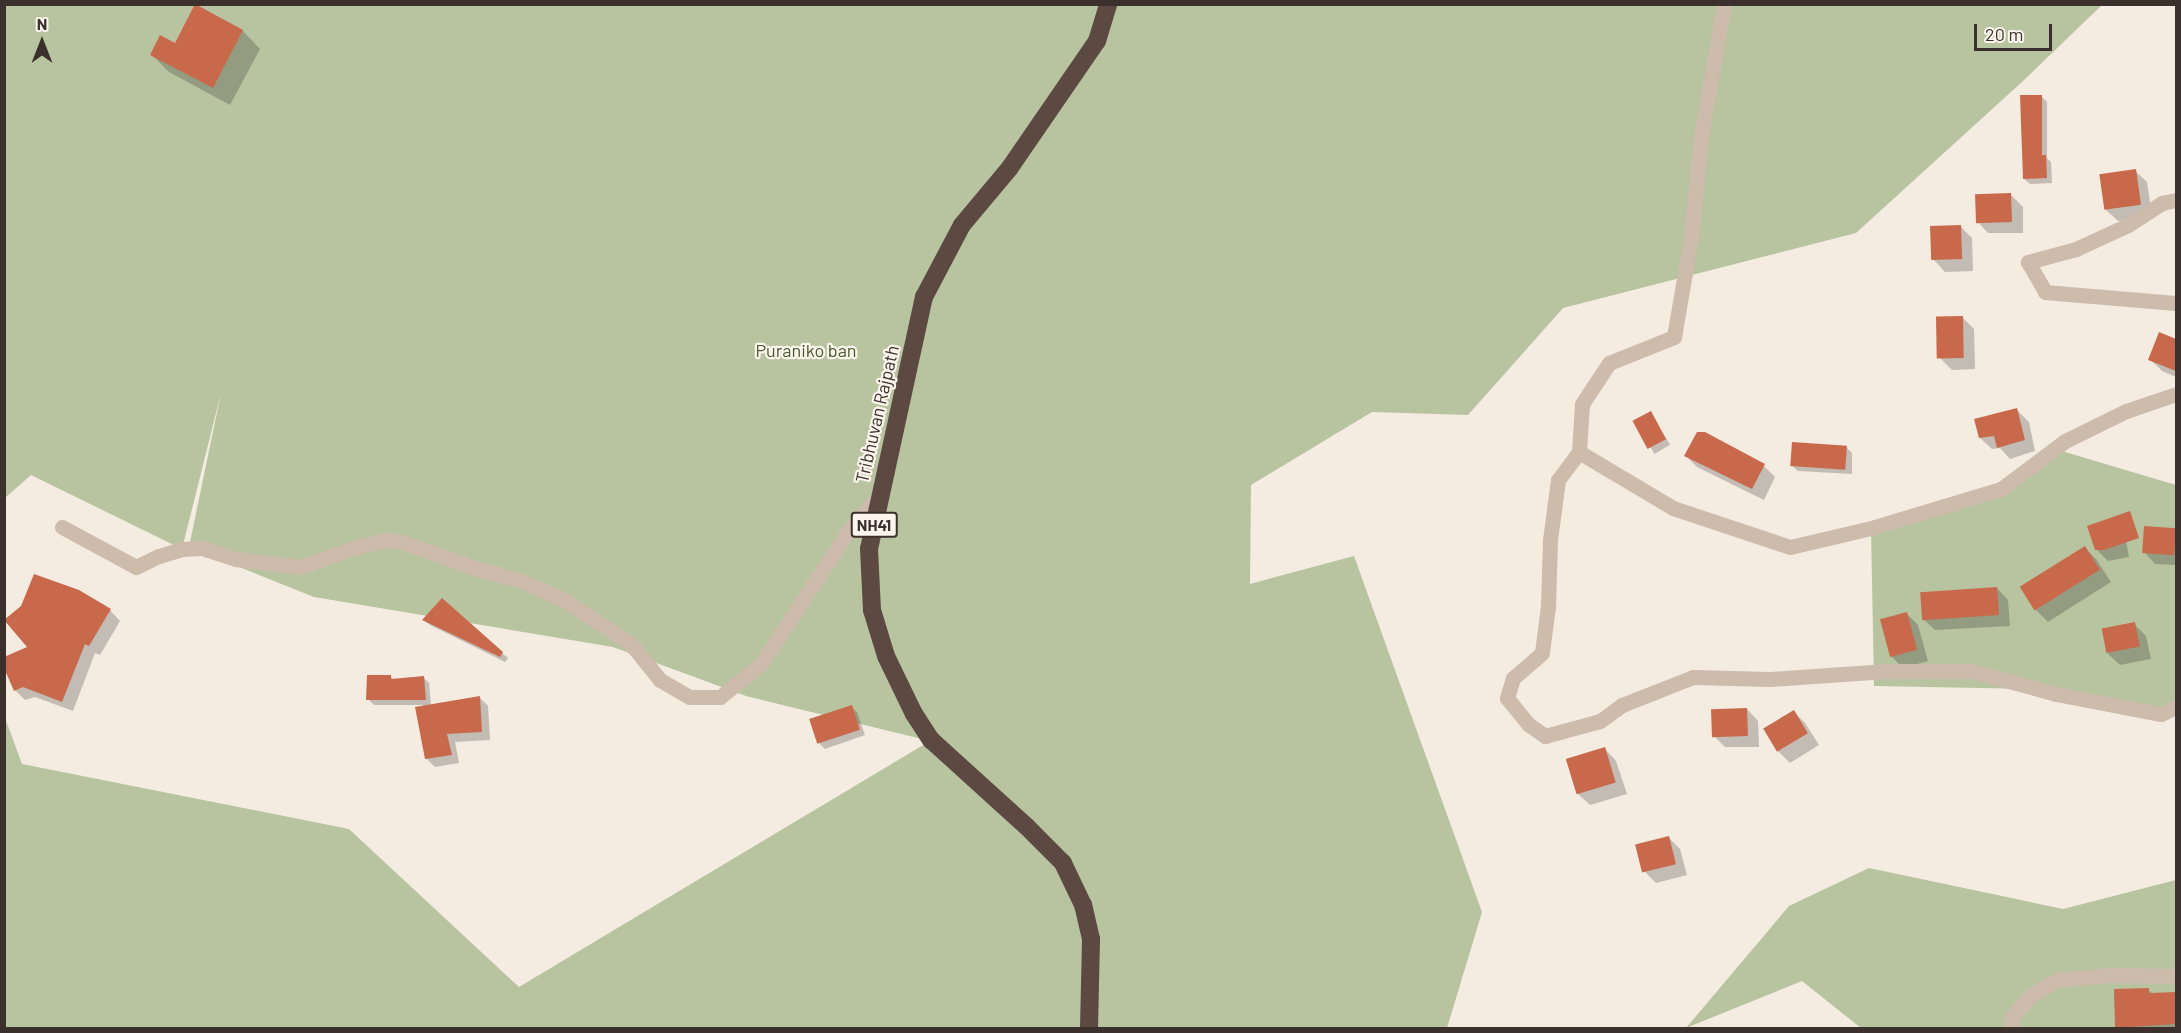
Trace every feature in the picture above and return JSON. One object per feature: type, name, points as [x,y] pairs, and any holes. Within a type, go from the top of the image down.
[{"type":"highway","name":"Tribhuvan Rajpath","points":[[1089,1029],[1091,939],[1083,905],[1063,863],[1026,826],[931,740],[914,714],[886,656],[872,610],[869,549],[924,297],[940,261],[962,225],[1009,169],[1097,41],[1108,4]]},
{"type":"street","points":[[1724,4],[1701,135],[1691,238],[1674,337],[1609,363],[1582,404],[1579,452],[1558,480],[1550,540],[1548,606],[1542,653],[1513,678],[1507,698],[1528,724],[1545,736],[1600,721],[1622,705],[1693,677],[1770,679],[1887,671],[1972,671],[2056,693],[2161,714],[2176,707]]},
{"type":"street","points":[[2176,200],[2162,203],[2128,225],[2076,249],[2028,262],[2046,291],[2176,303]]},
{"type":"street","points":[[1579,452],[1673,508],[1790,547],[1871,528],[2001,489],[2065,441],[2126,411],[2176,394]]},
{"type":"street","points":[[63,527],[136,567],[171,552],[202,548],[236,559],[300,567],[357,547],[385,540],[402,542],[478,569],[522,580],[566,601],[632,644],[660,680],[690,697],[720,697],[761,663],[846,534],[880,494]]},
{"type":"street","points":[[2012,1029],[2012,1017],[2031,995],[2057,980],[2111,975],[2176,976]]},
{"type":"green space","name":"Puraniko ban","points":[[5,5],[2102,5],[2023,81],[1856,233],[1563,308],[1468,415],[1372,412],[1251,485],[1250,584],[1354,556],[1482,912],[1447,1028],[5,1028],[4,715],[22,764],[349,829],[519,987],[930,741],[746,696],[613,647],[314,597],[189,547],[221,393],[182,549],[31,475],[5,498]]},
{"type":"green space","points":[[2055,449],[2176,485],[2176,713],[2040,689],[1874,686],[1871,528],[2001,489]]},
{"type":"green space","points":[[1869,868],[2063,909],[2176,880],[2176,1028],[1861,1028],[1802,981],[1686,1028],[1789,906]]},
{"type":"building","points":[[195,4],[243,30],[213,88],[150,55],[160,35],[175,43]]},
{"type":"building","points":[[2020,95],[2042,95],[2042,155],[2046,155],[2047,178],[2023,179]]},
{"type":"building","points":[[2136,169],[2141,205],[2104,210],[2099,174]]},
{"type":"building","points":[[2011,193],[2012,222],[1976,223],[1975,194]]},
{"type":"building","points":[[1961,225],[1962,259],[1931,260],[1930,226]]},
{"type":"building","points":[[1936,316],[1963,316],[1964,358],[1937,358]]},
{"type":"building","points":[[2159,332],[2176,339],[2176,371],[2148,360]]},
{"type":"building","points":[[2017,408],[2025,440],[1997,448],[1994,436],[1979,438],[1974,419]]},
{"type":"building","points":[[1651,411],[1666,439],[1647,449],[1632,421]]},
{"type":"building","points":[[1697,432],[1705,432],[1765,464],[1752,489],[1684,456]]},
{"type":"building","points":[[1792,442],[1847,446],[1845,470],[1790,466]]},
{"type":"building","points":[[2130,511],[2139,538],[2104,550],[2095,550],[2087,526]]},
{"type":"building","points":[[2144,526],[2176,528],[2174,555],[2142,553]]},
{"type":"building","points":[[2085,546],[2100,570],[2035,611],[2020,587]]},
{"type":"building","points":[[34,574],[79,590],[111,609],[89,646],[85,644],[62,702],[23,687],[14,691],[4,668],[4,657],[27,647],[4,620],[21,606]]},
{"type":"building","points":[[1997,587],[1999,615],[1922,620],[1920,592]]},
{"type":"building","points":[[442,598],[503,652],[500,657],[422,620]]},
{"type":"building","points":[[1907,612],[1917,650],[1890,657],[1880,619]]},
{"type":"building","points":[[2135,622],[2140,647],[2106,653],[2102,628]]},
{"type":"building","points":[[367,675],[391,675],[391,679],[424,676],[426,700],[366,700]]},
{"type":"building","points":[[480,696],[482,732],[447,734],[452,755],[425,759],[415,707]]},
{"type":"building","points":[[852,705],[860,730],[817,744],[809,719]]},
{"type":"building","points":[[1747,708],[1748,736],[1712,737],[1711,709]]},
{"type":"building","points":[[1794,710],[1808,733],[1777,752],[1763,729]]},
{"type":"building","points":[[1605,747],[1616,782],[1577,794],[1566,759]]},
{"type":"building","points":[[1669,836],[1676,864],[1642,873],[1635,844]]},
{"type":"building","points":[[2149,988],[2149,993],[2176,992],[2176,1024],[2115,1028],[2114,989]]}]
